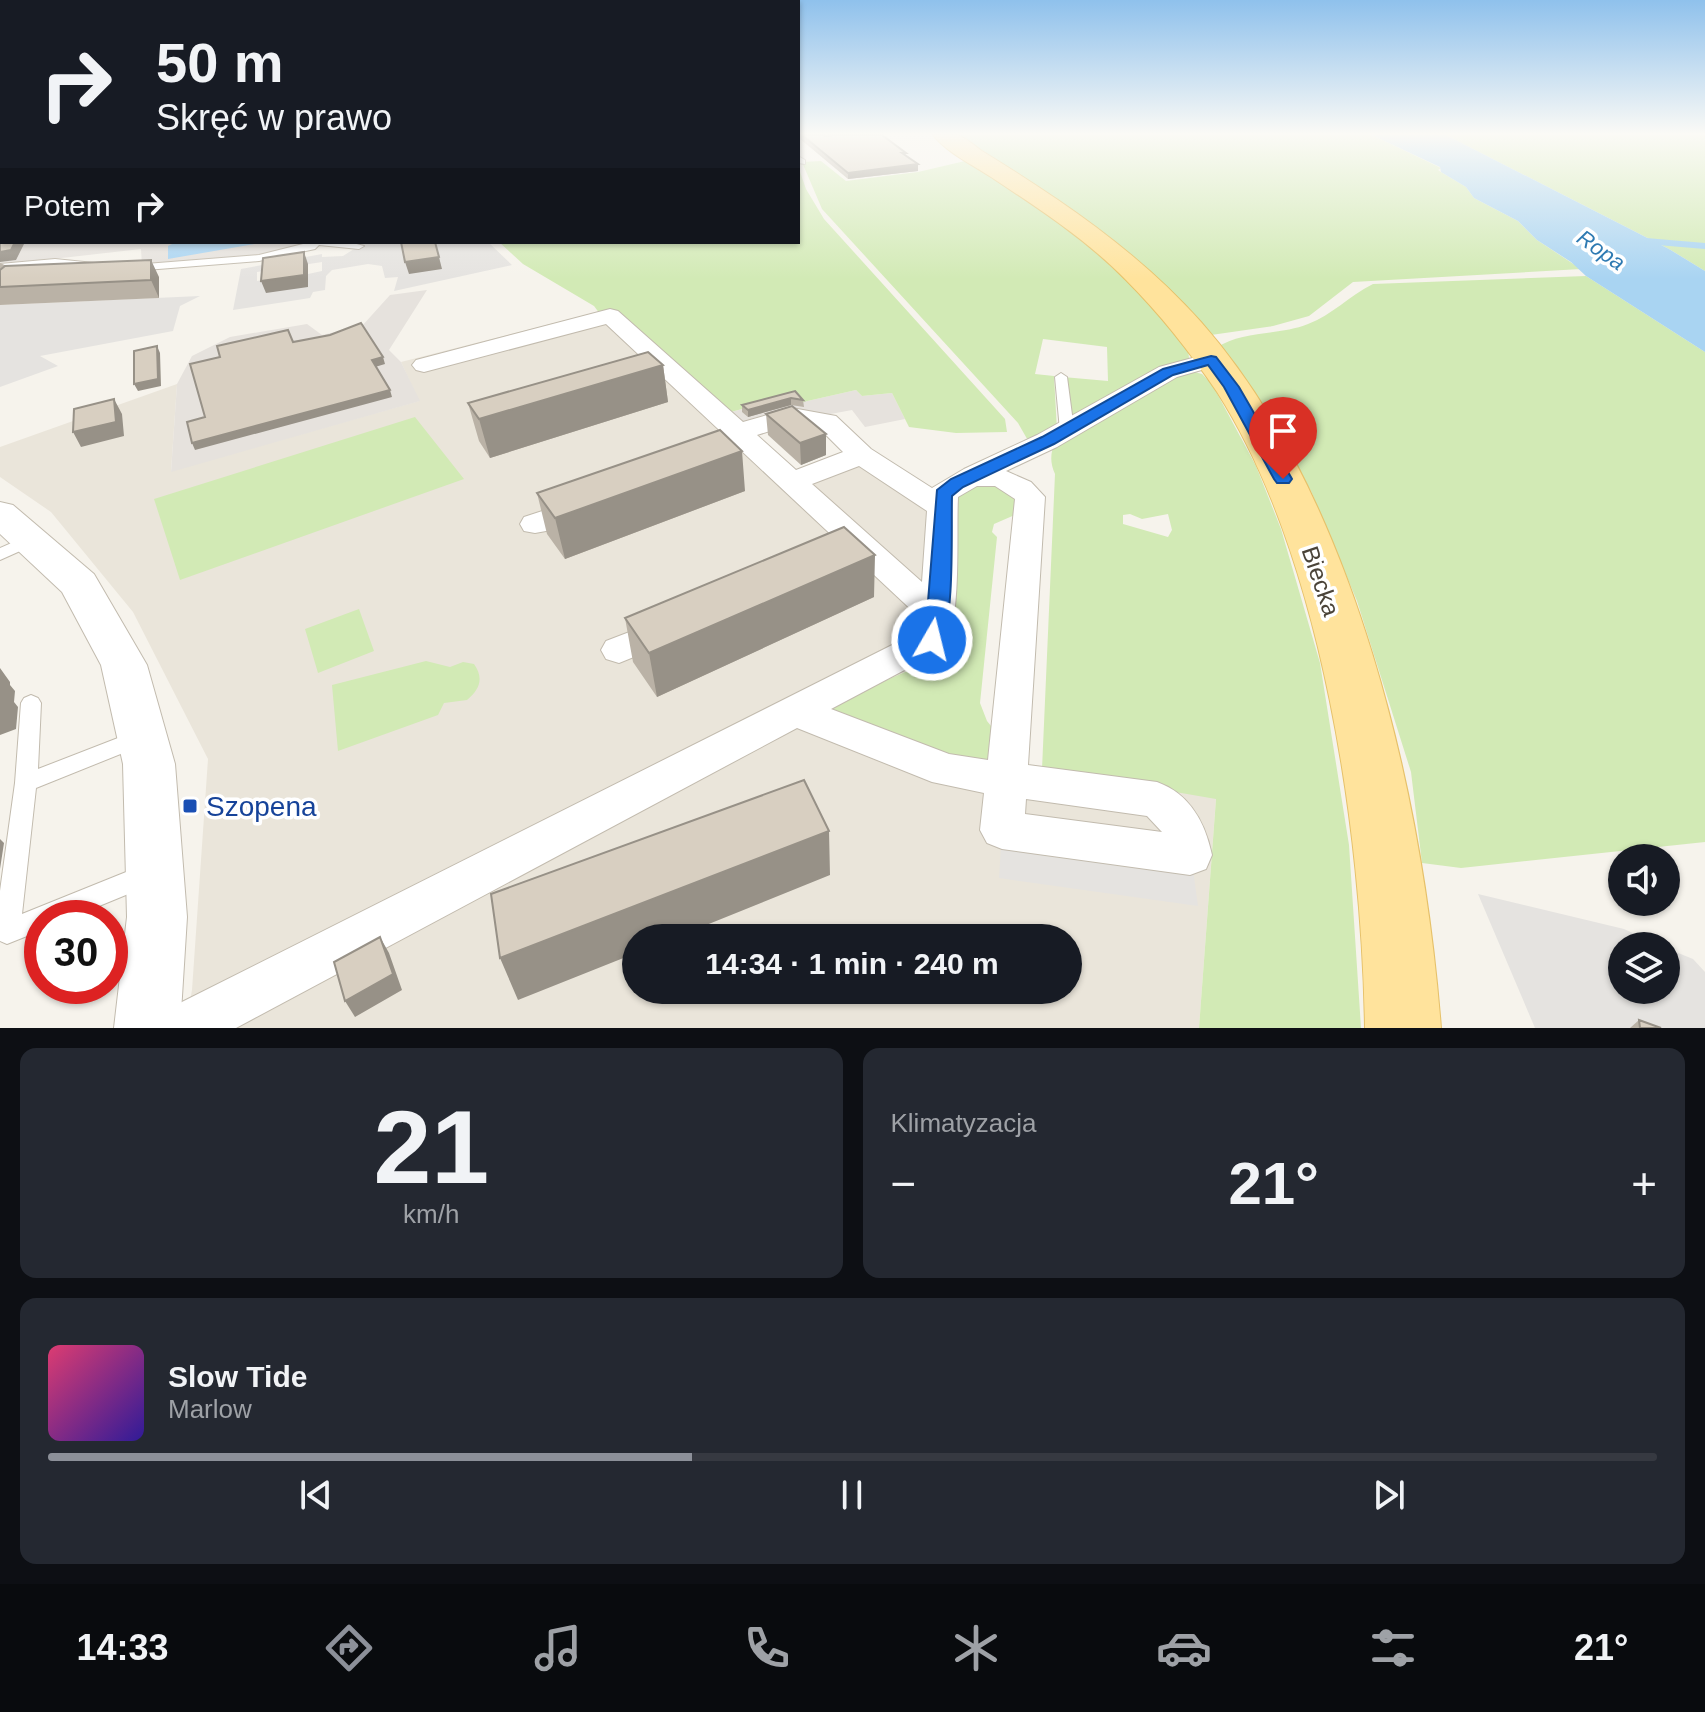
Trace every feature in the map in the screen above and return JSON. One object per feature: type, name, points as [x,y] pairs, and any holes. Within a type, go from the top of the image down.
[{"type":"main road","name":"Biecka","points":[[1015,183],[1118,258],[1172,310],[1231,387],[1283,479],[1325,587],[1371,755],[1401,968],[1403,1028]]},
{"type":"street","points":[[424,365],[610,316],[658,376],[739,444],[793,481],[848,551],[937,614]]},
{"type":"street","points":[[184,1028],[932,640],[937,614],[943,494],[1057,435],[1168,372],[1211,360]]},
{"type":"street","points":[[739,444],[792,416],[827,422],[861,455],[942,507]]},
{"type":"street","points":[[795,711],[946,770],[1008,779],[1030,497],[1030,461],[1057,435]]},
{"type":"street","points":[[793,481],[861,455]]},
{"type":"street","points":[[973,476],[1007,480],[1024,488],[1030,497]]},
{"type":"street","points":[[535,524],[611,496]]},
{"type":"street","points":[[11,536],[79,584],[124,665],[149,764],[157,917],[147,1028]]},
{"type":"street","points":[[619,650],[696,617]]},
{"type":"lane","points":[[126,268],[246,264],[315,244]]},
{"type":"lane","points":[[338,244],[359,246]]},
{"type":"lane","points":[[0,267],[55,262],[112,268]]},
{"type":"lane","points":[[1057,435],[1061,377]]},
{"type":"lane","points":[[31,703],[26,783],[3,934],[154,871]]},
{"type":"lane","points":[[26,783],[142,737]]},
{"type":"shaded area","points":[[0,244],[304,244],[244,257],[142,266],[141,249],[0,265]]},
{"type":"shaded area","points":[[362,244],[490,244],[512,265],[394,291],[398,277],[385,278],[382,266],[368,264],[332,270],[326,276],[325,290],[313,292],[310,298],[233,310],[241,269],[322,254],[322,257],[343,256]],"holes":[[[322,262],[322,271],[308,274],[308,286],[267,279],[257,281],[257,272]]]},
{"type":"shaded area","points":[[427,290],[389,350],[401,362],[420,401],[171,472],[177,384],[192,356],[230,337],[307,324],[322,335],[362,326],[390,295]]},
{"type":"shaded area","points":[[200,296],[180,306],[173,331],[40,356],[58,366],[0,387],[0,305]]},
{"type":"shaded area","points":[[609,309],[803,482],[859,460],[949,496],[938,658],[824,706],[1042,769],[1216,798],[1199,1028],[185,1028],[192,990],[208,759],[133,612],[51,512],[0,477],[0,447],[177,384],[171,471],[419,401],[401,362]]},
{"type":"shaded area","points":[[856,390],[862,396],[892,393],[905,419],[865,427],[852,410],[809,418],[799,408],[738,425],[727,413],[797,395],[803,402]]},
{"type":"shaded area","points":[[1002,830],[1191,855],[1198,906],[999,878]]},
{"type":"shaded area","points":[[1478,894],[1631,932],[1608,932],[1608,1004],[1680,1004],[1680,954],[1693,959],[1705,972],[1705,1028],[1535,1028]]},
{"type":"green space","points":[[800,183],[804,183],[824,219],[1005,419],[1007,432],[956,433],[909,427],[892,393],[862,396],[856,390],[803,402],[796,395],[727,413],[608,313],[600,314],[594,306],[523,264],[501,244],[800,244]]},
{"type":"green space","points":[[811,183],[1000,183],[1049,215],[1110,262],[1167,324],[1188,350],[1189,358],[1069,424],[1063,377],[1108,381],[1107,347],[1043,339],[1035,374],[1054,376],[1057,430],[1030,444],[1018,423],[822,209]]},
{"type":"green space","points":[[1031,183],[1459,183],[1474,198],[1518,221],[1537,240],[1581,269],[1353,282],[1309,316],[1273,326],[1211,335],[1204,332],[1108,238]]},
{"type":"green space","points":[[1540,183],[1705,183],[1705,271],[1669,249]]},
{"type":"green space","points":[[1586,276],[1705,352],[1705,842],[1608,844],[1608,852],[1461,868],[1422,863],[1411,772],[1357,601],[1311,491],[1261,401],[1216,348],[1238,338],[1308,324],[1373,284]]},
{"type":"green space","points":[[1191,371],[1202,374],[1212,384],[1256,466],[1281,529],[1320,663],[1349,845],[1361,1028],[1199,1028],[1216,799],[1042,769],[1055,474],[1051,462],[1052,451],[1055,443],[1141,391]],"holes":[[[1130,514],[1142,519],[1168,514],[1172,530],[1168,537],[1123,524],[1123,515]]]},
{"type":"green space","points":[[415,417],[464,479],[180,580],[154,499]]},
{"type":"green space","points":[[988,483],[1016,489],[1017,514],[994,524],[992,532],[997,537],[980,703],[987,721],[1000,737],[997,756],[979,765],[837,721],[823,707],[938,658],[949,496]]},
{"type":"green space","points":[[359,609],[374,651],[318,673],[305,629]]},
{"type":"green space","points":[[426,661],[450,667],[463,662],[474,664],[480,679],[478,687],[467,700],[444,703],[438,715],[338,751],[332,685]]},
{"type":"water","name":"Ropa","points":[[1459,183],[1540,183],[1669,249],[1705,271],[1705,352],[1586,276],[1571,262],[1537,240],[1518,221],[1474,198]]},
{"type":"water","points":[[172,244],[254,244],[168,259],[168,246]]},
{"type":"building","points":[[0,244],[14,244],[11,250],[0,252]]},
{"type":"building","points":[[401,244],[436,244],[439,257],[405,262]]},
{"type":"building","points":[[304,252],[304,275],[261,281],[263,258]]},
{"type":"building","points":[[151,260],[151,280],[0,287],[0,270],[5,266]]},
{"type":"building","points":[[361,323],[383,357],[372,360],[390,390],[192,443],[187,422],[205,417],[190,364],[220,357],[217,346],[288,330],[293,342],[330,335]]},
{"type":"building","points":[[157,346],[158,379],[134,384],[134,351]]},
{"type":"building","points":[[648,352],[663,365],[479,419],[468,403]]},
{"type":"building","points":[[795,391],[803,400],[791,398],[748,410],[742,405]]},
{"type":"building","points":[[114,399],[116,422],[73,432],[74,409]]},
{"type":"building","points":[[792,406],[826,434],[800,443],[766,414]]},
{"type":"building","points":[[720,430],[742,451],[555,518],[537,493]]},
{"type":"building","points":[[844,527],[875,555],[649,653],[625,618]]},
{"type":"building","points":[[804,780],[829,831],[500,958],[491,894]]},
{"type":"building","points":[[380,937],[393,974],[345,1001],[334,962]]},
{"type":"building","points":[[1639,1020],[1661,1028],[1640,1028]]},
{"type":"waterway","points":[[1646,241],[1705,246]]},
{"type":"place","name":"Szopena","points":[[190,806]]},
{"type":"route","points":[[932,640],[937,614],[943,494],[957,483],[1048,440],[1168,372],[1211,360],[1231,387],[1283,479]]}]
